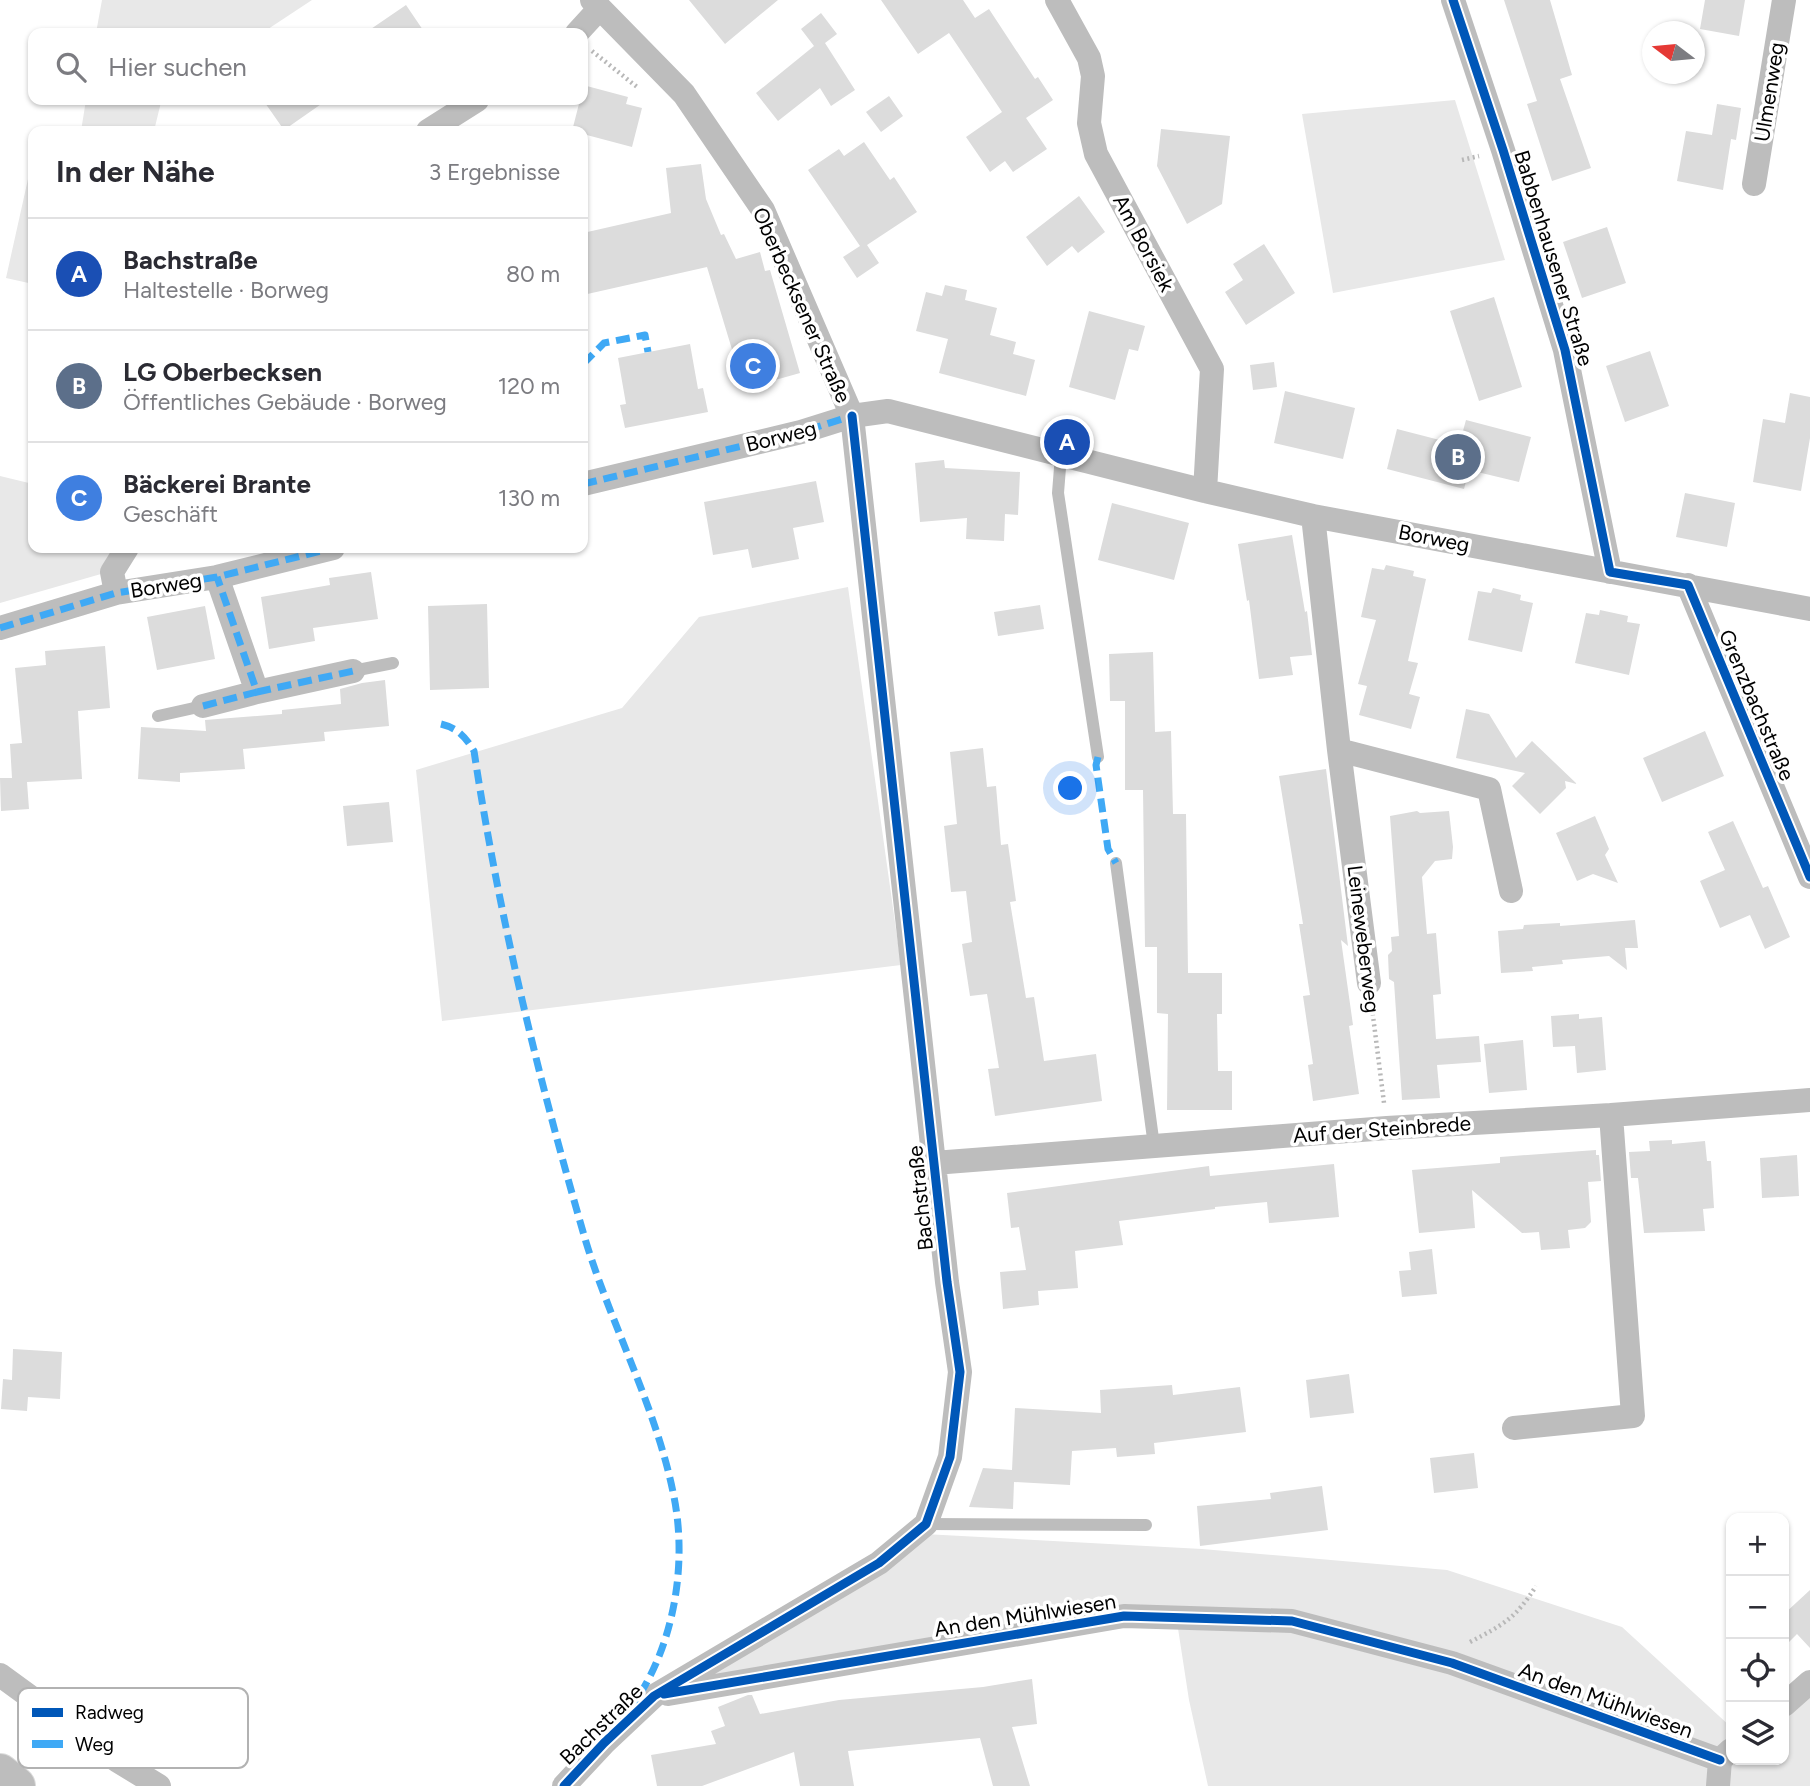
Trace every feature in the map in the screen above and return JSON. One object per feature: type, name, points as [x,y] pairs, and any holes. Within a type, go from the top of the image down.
[{"type":"highway","points":[[0,1773],[16,1786]]},
{"type":"street","name":"Am Borsiek","points":[[1057,0],[1089,58],[1093,76],[1089,123],[1096,153],[1212,369],[1205,491]]},
{"type":"street","name":"Babbenhausener Straße","points":[[1454,0],[1565,349],[1610,572]]},
{"type":"street","name":"Ulmenweg","points":[[1754,184],[1784,0]]},
{"type":"street","points":[[581,28],[596,4]]},
{"type":"street","name":"Oberbecksener Straße","points":[[596,4],[684,94],[763,210],[852,416]]},
{"type":"street","points":[[436,126],[469,105]]},
{"type":"street","name":"Borweg","points":[[588,483],[801,432],[852,416],[888,411],[1313,516],[1810,609]]},
{"type":"street","name":"Bachstraße","points":[[564,1786],[604,1743],[654,1696],[879,1563],[926,1524],[950,1457],[960,1372],[947,1282],[852,416]]},
{"type":"street","name":"Leineweberweg","points":[[1313,516],[1339,750],[1369,982]]},
{"type":"street","points":[[116,593],[113,572],[124,553]]},
{"type":"street","name":"Borweg","points":[[0,628],[116,593],[218,577],[312,553]]},
{"type":"street","points":[[218,577],[257,692]]},
{"type":"street","name":"Grenzbachstraße","points":[[1688,586],[1810,877]]},
{"type":"street","points":[[203,706],[353,671]]},
{"type":"street","points":[[1339,750],[1489,789],[1511,891]]},
{"type":"street","name":"Auf der Steinbrede","points":[[934,1163],[1387,1128],[1810,1100]]},
{"type":"street","points":[[1514,1428],[1633,1416],[1611,1115]]},
{"type":"street","name":"An den Mühlwiesen","points":[[654,1696],[1124,1616],[1292,1621],[1452,1663],[1725,1755]]},
{"type":"street","points":[[0,1675],[18,1688]]},
{"type":"street","points":[[1787,1702],[1810,1682]]},
{"type":"street","points":[[1718,1786],[1725,1755]]},
{"type":"street","points":[[129,1768],[159,1786]]},
{"type":"lane","points":[[1061,455],[1058,494],[1098,757]]},
{"type":"lane","points":[[353,671],[393,663]]},
{"type":"lane","points":[[158,716],[203,706]]},
{"type":"lane","points":[[1116,863],[1154,1146]]},
{"type":"lane","points":[[926,1524],[1146,1525]]},
{"type":"path","points":[[588,48],[642,91]]},
{"type":"path","points":[[1452,1663],[1463,1645],[1506,1623],[1536,1586]]},
{"type":"shaded area","points":[[102,0],[312,0],[270,28],[97,28]]},
{"type":"shaded area","points":[[1455,100],[1505,260],[1333,293],[1302,114]]},
{"type":"shaded area","points":[[85,105],[160,105],[155,126],[82,126]]},
{"type":"shaded area","points":[[28,179],[28,283],[6,278]]},
{"type":"shaded area","points":[[0,476],[28,483],[28,553],[112,553],[101,574],[0,603]]},
{"type":"shaded area","points":[[848,587],[901,965],[442,1021],[416,770],[622,708],[699,617]]},
{"type":"shaded area","points":[[924,1534],[1202,1549],[1447,1570],[1622,1627],[1726,1722],[1726,1765],[1789,1765],[1789,1709],[1810,1692],[1810,1786],[1208,1786],[1189,1700],[1175,1609],[677,1684]]},
{"type":"building","points":[[689,0],[778,0],[725,44]]},
{"type":"building","points":[[881,0],[963,0],[975,18],[989,9],[1035,79],[1038,77],[1053,100],[1026,118],[1047,149],[1013,172],[1005,161],[990,172],[966,137],[1002,112],[949,33],[918,54]]},
{"type":"building","points":[[1504,0],[1550,0],[1572,75],[1560,79],[1591,168],[1552,181],[1527,104],[1537,101]]},
{"type":"building","points":[[1705,0],[1745,0],[1739,36],[1705,30],[1705,21],[1701,21]]},
{"type":"building","points":[[406,5],[422,28],[372,28]]},
{"type":"building","points":[[821,13],[837,34],[825,43],[855,90],[831,106],[820,88],[778,121],[756,93],[814,46],[801,29]]},
{"type":"building","points":[[588,86],[628,97],[626,104],[642,108],[632,147],[588,135],[588,126],[573,126],[579,105],[588,105]]},
{"type":"building","points":[[889,96],[903,116],[881,132],[866,112]]},
{"type":"building","points":[[1717,104],[1741,108],[1736,140],[1731,139],[1723,190],[1677,181],[1686,131],[1712,135]]},
{"type":"building","points":[[266,105],[320,105],[290,126],[281,126]]},
{"type":"building","points":[[1161,129],[1230,136],[1222,204],[1187,224],[1157,166]]},
{"type":"building","points":[[864,142],[890,180],[894,177],[917,212],[867,245],[879,263],[857,278],[843,257],[860,246],[808,170],[839,149],[844,156]]},
{"type":"building","points":[[701,164],[706,199],[721,235],[724,234],[736,259],[760,252],[765,271],[770,270],[800,373],[744,389],[707,267],[588,294],[588,232],[671,213],[666,168]]},
{"type":"building","points":[[1079,196],[1105,232],[1078,253],[1072,246],[1047,266],[1026,237]]},
{"type":"building","points":[[1607,227],[1626,283],[1582,298],[1563,242]]},
{"type":"building","points":[[1264,244],[1295,293],[1246,325],[1225,292],[1243,280],[1233,264]]},
{"type":"building","points":[[945,285],[967,290],[965,300],[997,308],[990,335],[1016,342],[1013,354],[1035,360],[1026,396],[939,373],[948,339],[916,331],[926,292],[942,296]]},
{"type":"building","points":[[1494,297],[1522,387],[1479,401],[1450,311]]},
{"type":"building","points":[[1089,311],[1145,326],[1138,351],[1129,349],[1115,400],[1069,387]]},
{"type":"building","points":[[690,344],[698,389],[703,388],[708,412],[625,428],[620,405],[626,404],[618,358]]},
{"type":"building","points":[[1650,351],[1669,406],[1625,422],[1606,366]]},
{"type":"building","points":[[1274,362],[1277,387],[1253,390],[1250,365]]},
{"type":"building","points":[[1285,391],[1355,408],[1343,459],[1274,443]]},
{"type":"building","points":[[1790,393],[1810,397],[1810,438],[1801,491],[1753,482],[1763,419],[1785,423]]},
{"type":"building","points":[[1466,420],[1531,437],[1519,482],[1469,470],[1464,489],[1387,469],[1397,429],[1459,445]]},
{"type":"building","points":[[944,460],[945,468],[1020,472],[1018,515],[1005,514],[1004,541],[966,539],[967,518],[920,522],[915,463]]},
{"type":"building","points":[[816,481],[824,522],[793,528],[799,559],[752,568],[748,549],[713,555],[704,502]]},
{"type":"building","points":[[1685,493],[1735,503],[1727,547],[1676,537]]},
{"type":"building","points":[[1112,503],[1189,523],[1174,580],[1098,560]]},
{"type":"building","points":[[1292,535],[1305,612],[1307,611],[1312,655],[1290,657],[1293,675],[1259,679],[1249,600],[1247,601],[1238,544]]},
{"type":"building","points":[[1386,565],[1414,571],[1413,576],[1426,579],[1408,661],[1418,663],[1409,694],[1420,697],[1411,729],[1359,715],[1367,686],[1358,684],[1376,620],[1361,617],[1372,568],[1384,570]]},
{"type":"building","points":[[371,572],[378,619],[313,628],[315,641],[269,649],[261,597],[330,585],[329,578]]},
{"type":"building","points":[[1493,588],[1521,595],[1520,600],[1533,603],[1522,652],[1468,640],[1478,591],[1491,593]]},
{"type":"building","points":[[487,604],[489,688],[430,690],[428,606]]},
{"type":"building","points":[[1040,605],[1044,629],[998,636],[994,612]]},
{"type":"building","points":[[205,606],[215,659],[157,670],[147,617]]},
{"type":"building","points":[[1600,610],[1628,616],[1627,622],[1640,624],[1629,675],[1575,663],[1586,613],[1599,615]]},
{"type":"building","points":[[105,646],[110,708],[78,711],[82,779],[27,782],[29,809],[1,811],[0,778],[12,778],[10,744],[22,743],[15,668],[46,665],[45,651]]},
{"type":"building","points":[[1153,652],[1155,732],[1171,731],[1173,814],[1186,814],[1188,973],[1222,973],[1222,1014],[1217,1014],[1218,1071],[1232,1071],[1232,1110],[1167,1110],[1168,1014],[1157,1013],[1157,947],[1145,947],[1143,790],[1125,790],[1125,701],[1110,701],[1109,654]]},
{"type":"building","points":[[385,680],[389,726],[324,732],[325,741],[243,749],[245,769],[180,773],[180,782],[138,779],[141,727],[206,731],[205,720],[282,714],[282,710],[341,704],[340,689]]},
{"type":"building","points":[[1466,709],[1489,714],[1516,758],[1532,741],[1577,784],[1565,781],[1566,788],[1540,814],[1512,786],[1525,773],[1456,758]]},
{"type":"building","points":[[1705,731],[1724,776],[1662,802],[1643,758]]},
{"type":"building","points":[[983,748],[987,787],[996,786],[1001,845],[1008,844],[1016,901],[1010,902],[1026,998],[1034,997],[1044,1061],[1096,1054],[1102,1101],[995,1116],[988,1069],[999,1068],[987,994],[970,996],[962,944],[972,942],[966,891],[951,892],[944,826],[957,824],[950,752]]},
{"type":"building","points":[[1326,769],[1348,946],[1341,940],[1359,1094],[1313,1101],[1308,1065],[1313,1064],[1303,996],[1310,995],[1299,924],[1303,924],[1279,776]]},
{"type":"building","points":[[389,802],[393,842],[347,846],[343,806]]},
{"type":"building","points":[[1417,811],[1449,811],[1453,847],[1452,859],[1435,861],[1422,877],[1427,934],[1436,933],[1441,994],[1433,995],[1436,1039],[1479,1036],[1481,1062],[1437,1065],[1440,1098],[1402,1100],[1394,982],[1389,979],[1388,955],[1392,951],[1391,937],[1399,936],[1390,816]]},
{"type":"building","points":[[1595,816],[1609,849],[1605,855],[1618,883],[1593,874],[1577,881],[1556,833]]},
{"type":"building","points":[[1733,821],[1763,888],[1768,886],[1790,937],[1765,949],[1750,915],[1720,928],[1700,881],[1725,870],[1708,832]]},
{"type":"building","points":[[1635,920],[1638,948],[1625,948],[1627,970],[1609,956],[1562,960],[1563,964],[1532,967],[1533,971],[1501,973],[1498,931],[1523,929],[1524,925],[1560,923],[1560,926]]},
{"type":"building","points":[[1579,1014],[1579,1019],[1602,1017],[1606,1070],[1577,1073],[1575,1046],[1553,1047],[1551,1016]]},
{"type":"building","points":[[1523,1040],[1527,1090],[1489,1093],[1484,1044]]},
{"type":"building","points":[[1672,1140],[1672,1144],[1705,1141],[1707,1161],[1711,1161],[1714,1208],[1703,1209],[1705,1231],[1644,1233],[1638,1178],[1631,1178],[1629,1152],[1650,1151],[1649,1141]]},
{"type":"building","points":[[1596,1150],[1596,1155],[1599,1155],[1601,1181],[1588,1182],[1591,1222],[1585,1228],[1568,1230],[1570,1248],[1541,1250],[1539,1232],[1522,1233],[1472,1190],[1475,1228],[1419,1233],[1412,1170],[1500,1163],[1500,1157]]},
{"type":"building","points":[[1797,1155],[1799,1196],[1762,1198],[1760,1158]]},
{"type":"building","points":[[1334,1164],[1339,1217],[1269,1223],[1267,1202],[1119,1221],[1123,1245],[1075,1251],[1078,1288],[1038,1291],[1039,1305],[1003,1309],[1000,1272],[1026,1270],[1019,1227],[1011,1228],[1007,1193],[1209,1166],[1210,1176]]},
{"type":"building","points":[[1432,1249],[1437,1294],[1402,1297],[1399,1271],[1411,1270],[1409,1252]]},
{"type":"building","points":[[13,1349],[62,1352],[60,1399],[28,1397],[27,1411],[1,1409],[3,1379],[12,1380]]},
{"type":"building","points":[[1349,1374],[1354,1413],[1310,1418],[1306,1380]]},
{"type":"building","points":[[1172,1385],[1173,1395],[1240,1387],[1246,1432],[1154,1443],[1155,1454],[1117,1457],[1116,1448],[1072,1451],[1070,1485],[1014,1482],[1013,1509],[969,1507],[983,1468],[1012,1470],[1015,1408],[1101,1413],[1100,1390]]},
{"type":"building","points":[[1474,1453],[1478,1488],[1434,1493],[1430,1458]]},
{"type":"building","points":[[1322,1486],[1328,1530],[1200,1546],[1197,1506],[1271,1499],[1270,1493]]},
{"type":"building","points":[[1810,1590],[1810,1648],[1797,1634],[1789,1642],[1789,1609]]},
{"type":"building","points":[[1032,1679],[1037,1724],[1012,1727],[1030,1786],[993,1786],[980,1738],[848,1751],[854,1786],[800,1786],[794,1752],[702,1786],[657,1786],[651,1755],[716,1744],[711,1731],[725,1726],[718,1707],[748,1695],[752,1695],[760,1714],[839,1700],[983,1687]]},
{"type":"marked path","points":[[588,359],[604,343],[645,335],[648,352]]},
{"type":"marked path","points":[[588,483],[801,432],[852,416]]},
{"type":"marked path","points":[[0,628],[116,593],[217,577],[313,553]]},
{"type":"marked path","points":[[203,706],[257,692],[217,577]]},
{"type":"marked path","points":[[257,692],[353,671]]},
{"type":"marked path","points":[[441,724],[460,733],[474,751],[508,937],[552,1121],[586,1242],[646,1400],[674,1497],[679,1552],[673,1608],[657,1662],[629,1710]]},
{"type":"marked path","points":[[1098,757],[1096,765],[1108,849],[1116,863]]},
{"type":"cycle path","points":[[1453,0],[1565,350],[1610,572],[1688,585],[1810,877]]},
{"type":"cycle path","points":[[564,1786],[604,1743],[654,1696],[879,1563],[926,1524],[950,1457],[960,1372],[947,1282],[852,416]]},
{"type":"cycle path","points":[[664,1694],[1124,1616],[1292,1621],[1452,1663],[1720,1760]]},
{"type":"place","name":"Bäckerei Brante","points":[[753,366]]},
{"type":"place","name":"Bachstraße","points":[[1067,442]]},
{"type":"place","name":"LG Oberbecksen","points":[[1458,457]]}]
